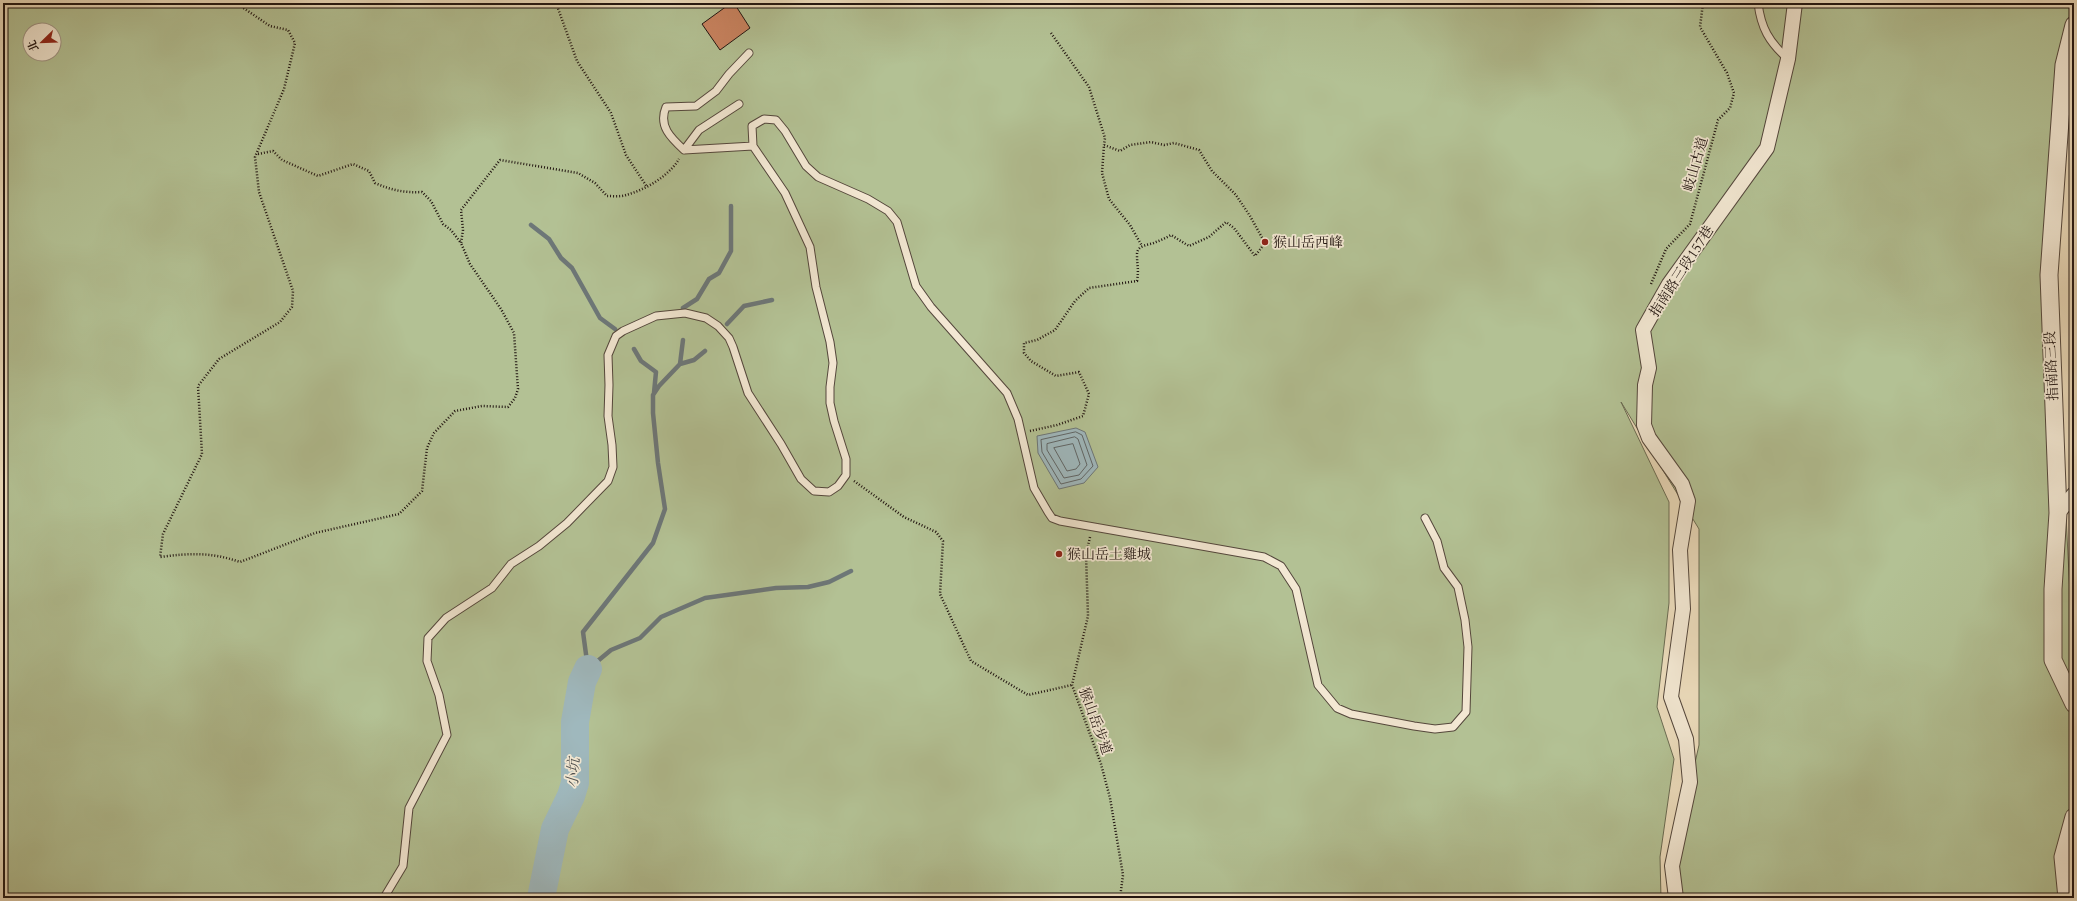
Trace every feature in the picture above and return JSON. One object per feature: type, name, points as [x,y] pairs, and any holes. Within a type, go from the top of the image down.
[{"type":"street","name":"指南路三段157巷","points":[[1676,898],[1672,866],[1690,782],[1686,739],[1671,697],[1683,609],[1680,550],[1688,501],[1682,484],[1649,438],[1644,425],[1645,385],[1649,368],[1643,330],[1669,284],[1767,148],[1788,59],[1795,3]]},
{"type":"street","name":"指南路三段","points":[[2074,25],[2064,65],[2049,275],[2058,513],[2053,589],[2053,660],[2074,704]]},
{"type":"street","points":[[2058,513],[2074,494]]},
{"type":"street","points":[[2068,898],[2063,857],[2074,817]]},
{"type":"lane","points":[[1758,3],[1760,19],[1772,44],[1788,59]]},
{"type":"lane","points":[[749,53],[729,74],[716,91],[696,106],[666,107],[663,116],[668,136],[684,150],[754,146]]},
{"type":"lane","points":[[684,150],[699,130],[739,104]]},
{"type":"lane","points":[[381,898],[385,896],[403,866],[409,808],[447,735],[439,695],[427,661],[428,638],[446,618],[492,588],[511,564],[539,546],[567,523],[608,481],[612,467],[612,445],[608,416],[610,385],[608,355],[616,336],[622,331],[656,316],[685,313],[706,318],[718,326],[729,338],[748,393],[781,444],[801,479],[814,491],[829,492],[838,486],[846,475],[846,459],[830,403],[833,363],[830,342],[816,287],[810,247],[785,193],[754,146],[752,126],[764,119],[776,120],[785,131],[806,166],[818,177],[868,199],[888,211],[897,222],[916,286],[931,307],[1007,393],[1018,419],[1034,488],[1052,518],[1060,521],[1158,540],[1244,552],[1264,557],[1281,566],[1296,589],[1318,685],[1337,708],[1351,714],[1435,729],[1453,727],[1466,712],[1468,647],[1458,587],[1444,568],[1436,541],[1425,518]]},
{"type":"path","points":[[236,3],[270,26],[288,30],[295,43],[284,89],[255,157],[259,192],[293,291],[292,306],[280,322],[219,359],[198,386],[202,454],[163,534],[160,557],[192,553],[222,556],[240,562],[315,533],[399,514],[422,491],[427,448],[434,433],[455,411],[482,406],[508,407],[516,398],[518,389],[514,333],[501,309],[470,264],[461,243],[451,230],[443,224],[431,202],[422,192],[388,189],[375,183],[369,170],[352,164],[318,176],[282,160],[273,151],[257,154]]},
{"type":"path","points":[[556,3],[577,61],[610,113],[626,155],[647,187]]},
{"type":"path","name":"岐山古道","points":[[1650,286],[1666,249],[1690,224],[1718,120],[1730,108],[1734,93],[1727,73],[1700,27],[1703,3]]},
{"type":"path","points":[[1051,33],[1089,87],[1105,138],[1102,173],[1109,199],[1130,225],[1142,246]]},
{"type":"path","points":[[1021,435],[1083,416],[1090,394],[1079,372],[1056,376],[1031,361],[1024,353],[1024,343],[1037,340],[1055,330],[1075,301],[1089,288],[1137,281],[1139,264],[1137,256],[1138,250],[1142,246],[1155,243],[1171,235],[1189,246],[1209,237],[1226,222],[1234,228],[1255,256],[1265,243],[1236,194],[1212,171],[1199,150],[1174,143],[1164,145],[1151,142],[1130,144],[1120,151],[1104,145]]},
{"type":"path","points":[[461,243],[463,230],[461,210],[500,160],[578,174],[595,182],[607,196],[624,196],[647,187],[674,166],[684,150]]},
{"type":"path","points":[[846,475],[904,517],[936,532],[943,541],[940,594],[971,661],[1028,695],[1072,685]]},
{"type":"path","name":"猴山岳步道","points":[[1092,527],[1086,554],[1088,616],[1072,685],[1101,764],[1110,798],[1123,875],[1120,898]]},
{"type":"green space","points":[[3,3],[2074,3],[2074,61],[2056,176],[2056,319],[2074,673],[2074,898],[1678,898],[1672,866],[1699,745],[1699,529],[1621,402],[1669,502],[1669,603],[1657,707],[1674,759],[1660,857],[1661,898],[3,898]]},
{"type":"water","points":[[1076,428],[1085,432],[1098,467],[1084,483],[1059,489],[1038,453],[1037,436]]},
{"type":"building","points":[[731,3],[734,3],[750,28],[720,50],[702,24]]},
{"type":"waterway","points":[[683,308],[697,299],[709,279],[719,273],[731,251],[731,206]]},
{"type":"waterway","points":[[531,225],[549,239],[561,258],[572,268],[600,318],[615,329]]},
{"type":"waterway","points":[[727,324],[744,306],[772,300]]},
{"type":"waterway","points":[[680,364],[683,340]]},
{"type":"waterway","points":[[634,349],[641,361],[656,372],[654,393]]},
{"type":"waterway","points":[[588,669],[583,632],[653,543],[665,509],[658,463],[653,413],[653,395],[659,386],[680,364],[694,360],[705,351]]},
{"type":"waterway","points":[[588,669],[611,650],[640,638],[661,617],[705,598],[776,588],[808,587],[829,582],[851,571]]},
{"type":"waterway","name":"小坑","points":[[541,898],[555,829],[571,796],[575,783],[575,722],[582,682],[588,669]]},
{"type":"place","name":"猴山岳西峰","points":[[1265,242]]},
{"type":"place","name":"猴山岳土雞城","points":[[1059,554]]}]
